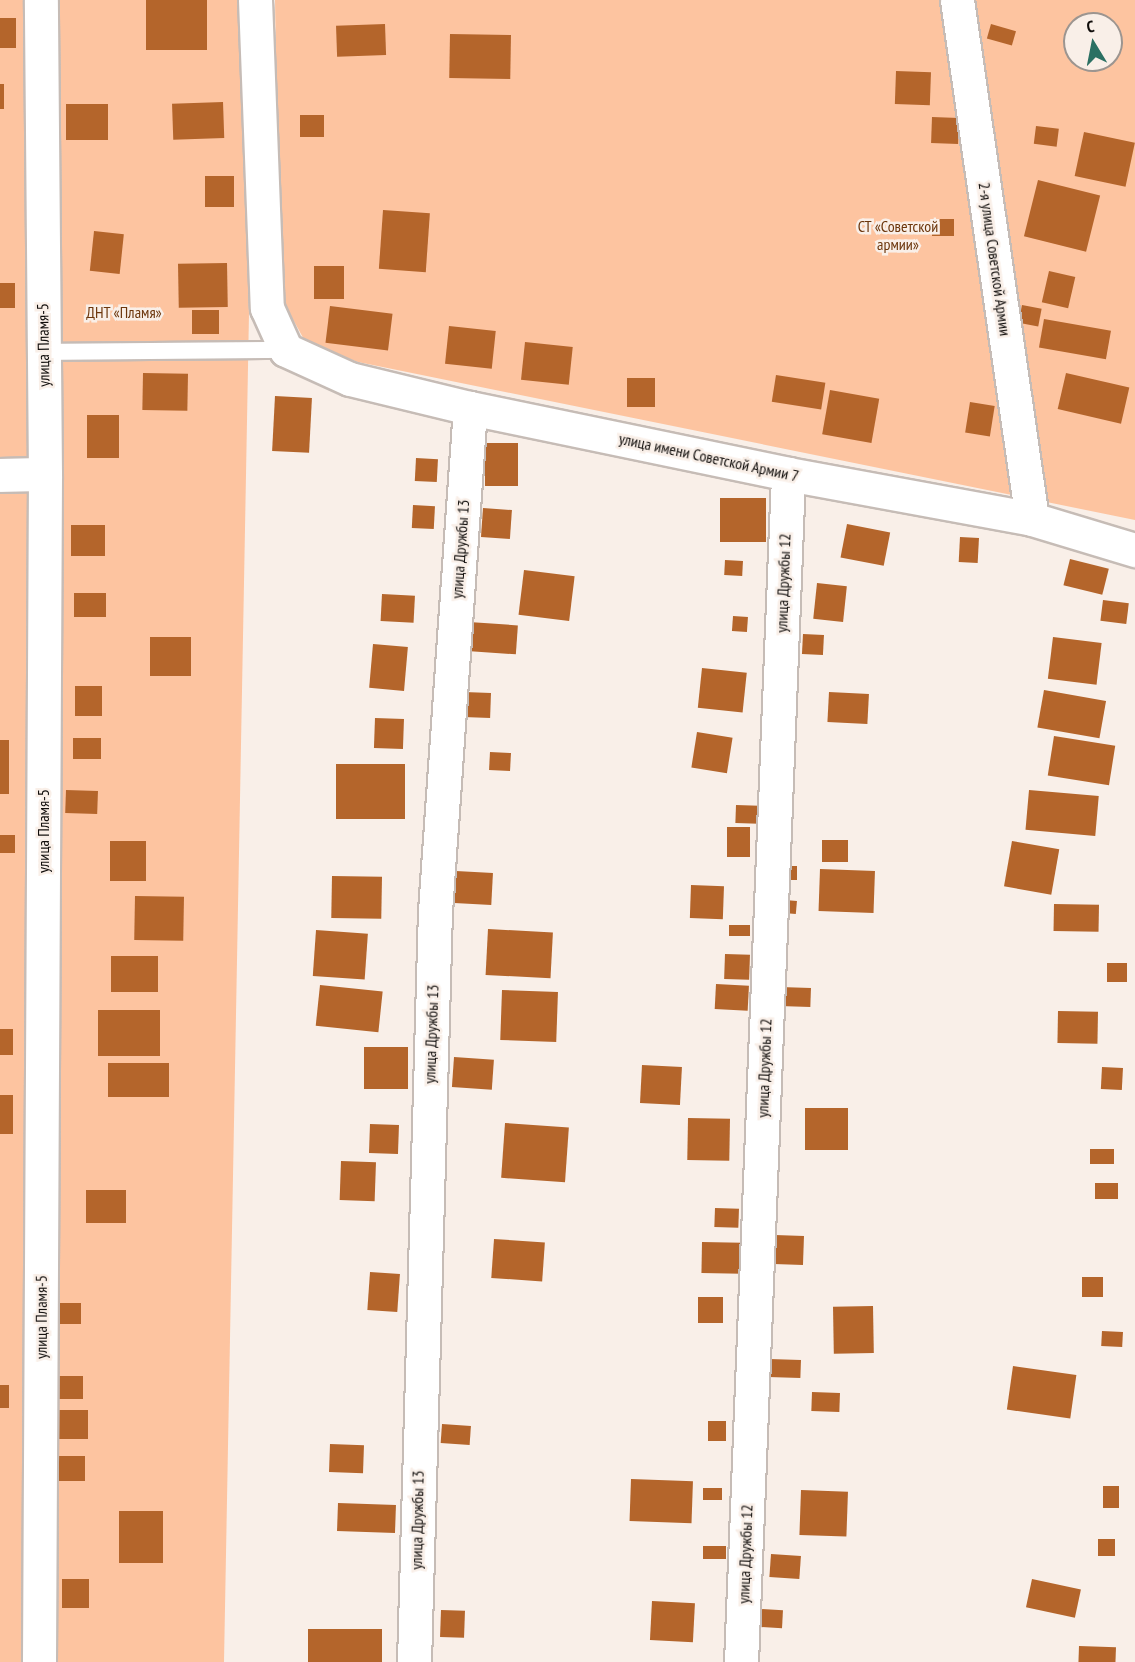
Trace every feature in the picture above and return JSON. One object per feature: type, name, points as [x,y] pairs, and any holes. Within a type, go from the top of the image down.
[{"type":"street","name":"улица Пламя-5","points":[[39,1662],[45,474],[41,0]]},
{"type":"street","points":[[255,0],[267,308],[286,350]]},
{"type":"street","name":"2-я улица Советской Армии","points":[[957,0],[1032,519]]},
{"type":"street","name":"улица имени Советской Армии 7","points":[[286,350],[350,379],[470,408],[788,474],[1032,519],[1135,550]]},
{"type":"street","name":"улица Дружбы 13","points":[[414,1662],[435,911],[470,408]]},
{"type":"street","points":[[0,475],[45,474]]},
{"type":"street","name":"улица Дружбы 12","points":[[741,1662],[788,474]]},
{"type":"lane","points":[[43,352],[286,350]]},
{"type":"green space","name":"ДНТ «Пламя»","points":[[0,0],[240,0],[249,313],[224,1662],[0,1662]]},
{"type":"green space","name":"СТ «Советской армии»","points":[[275,0],[1135,0],[1135,520],[358,362],[306,343],[280,296]]},
{"type":"building","points":[[146,0],[207,0],[207,50],[146,50]]},
{"type":"building","points":[[0,18],[16,18],[16,48],[0,48]]},
{"type":"building","points":[[385,24],[386,55],[337,57],[336,26]]},
{"type":"building","points":[[991,24],[1016,31],[1012,46],[987,38]]},
{"type":"building","points":[[450,34],[511,35],[510,79],[449,78]]},
{"type":"building","points":[[896,71],[931,72],[930,105],[895,104]]},
{"type":"building","points":[[0,84],[4,84],[4,109],[0,109]]},
{"type":"building","points":[[223,102],[224,138],[173,140],[172,104]]},
{"type":"building","points":[[66,104],[108,104],[108,140],[66,140]]},
{"type":"building","points":[[300,115],[324,115],[324,137],[300,137]]},
{"type":"building","points":[[932,117],[959,118],[958,144],[931,143]]},
{"type":"building","points":[[1036,126],[1059,129],[1057,147],[1034,144]]},
{"type":"building","points":[[1084,132],[1135,143],[1126,187],[1075,176]]},
{"type":"building","points":[[205,176],[234,176],[234,207],[205,207]]},
{"type":"building","points":[[1038,180],[1100,195],[1086,252],[1024,236]]},
{"type":"building","points":[[383,210],[430,213],[426,272],[379,269]]},
{"type":"building","points":[[932,219],[954,219],[954,236],[932,236]]},
{"type":"building","points":[[94,231],[124,234],[120,274],[90,271]]},
{"type":"building","points":[[227,263],[228,307],[179,308],[178,264]]},
{"type":"building","points":[[314,266],[344,266],[344,299],[314,299]]},
{"type":"building","points":[[1049,271],[1075,277],[1068,308],[1042,302]]},
{"type":"building","points":[[0,283],[15,283],[15,308],[0,308]]},
{"type":"building","points":[[1022,305],[1042,309],[1038,326],[1019,323]]},
{"type":"building","points":[[330,306],[393,314],[388,350],[325,343]]},
{"type":"building","points":[[192,310],[219,310],[219,334],[192,334]]},
{"type":"building","points":[[1044,319],[1111,331],[1106,359],[1039,348]]},
{"type":"building","points":[[449,326],[496,331],[492,369],[445,364]]},
{"type":"building","points":[[525,342],[573,347],[569,385],[521,380]]},
{"type":"building","points":[[143,373],[188,374],[187,411],[142,410]]},
{"type":"building","points":[[1066,373],[1129,388],[1121,424],[1058,409]]},
{"type":"building","points":[[776,375],[825,383],[821,409],[772,402]]},
{"type":"building","points":[[627,378],[655,378],[655,407],[627,407]]},
{"type":"building","points":[[830,390],[879,399],[871,443],[822,434]]},
{"type":"building","points":[[275,396],[312,398],[309,453],[272,451]]},
{"type":"building","points":[[970,402],[995,406],[990,437],[965,433]]},
{"type":"building","points":[[87,415],[119,415],[119,458],[87,458]]},
{"type":"building","points":[[485,443],[518,443],[518,486],[485,486]]},
{"type":"building","points":[[416,458],[438,459],[437,482],[415,481]]},
{"type":"building","points":[[720,498],[766,498],[766,542],[720,542]]},
{"type":"building","points":[[413,505],[435,506],[434,529],[412,528]]},
{"type":"building","points":[[483,508],[512,510],[510,539],[481,537]]},
{"type":"building","points":[[847,524],[890,532],[884,566],[841,557]]},
{"type":"building","points":[[71,525],[105,525],[105,556],[71,556]]},
{"type":"building","points":[[960,537],[979,538],[978,563],[959,562]]},
{"type":"building","points":[[1070,559],[1109,569],[1102,595],[1063,585]]},
{"type":"building","points":[[725,560],[743,561],[742,576],[724,575]]},
{"type":"building","points":[[524,570],[575,576],[569,621],[519,615]]},
{"type":"building","points":[[817,583],[847,586],[843,622],[813,619]]},
{"type":"building","points":[[74,593],[106,593],[106,617],[74,617]]},
{"type":"building","points":[[382,594],[415,596],[414,623],[381,621]]},
{"type":"building","points":[[1103,600],[1129,603],[1126,624],[1100,621]]},
{"type":"building","points":[[733,616],[748,617],[747,632],[732,631]]},
{"type":"building","points":[[469,622],[518,625],[516,654],[467,651]]},
{"type":"building","points":[[803,634],[824,635],[823,655],[802,654]]},
{"type":"building","points":[[150,637],[191,637],[191,676],[150,676]]},
{"type":"building","points":[[1053,637],[1102,643],[1097,685],[1048,679]]},
{"type":"building","points":[[373,644],[408,647],[404,691],[369,688]]},
{"type":"building","points":[[702,668],[747,673],[743,712],[698,708]]},
{"type":"building","points":[[75,686],[102,686],[102,716],[75,716]]},
{"type":"building","points":[[1044,690],[1106,701],[1099,738],[1037,727]]},
{"type":"building","points":[[464,692],[491,693],[490,718],[463,717]]},
{"type":"building","points":[[829,692],[869,694],[867,724],[827,722]]},
{"type":"building","points":[[375,718],[404,719],[403,749],[374,748]]},
{"type":"building","points":[[697,732],[733,738],[727,773],[691,768]]},
{"type":"building","points":[[1054,736],[1115,746],[1109,785],[1048,776]]},
{"type":"building","points":[[73,738],[101,738],[101,759],[73,759]]},
{"type":"building","points":[[0,740],[9,740],[9,794],[0,794]]},
{"type":"building","points":[[490,752],[511,753],[510,771],[489,770]]},
{"type":"building","points":[[336,764],[405,764],[405,819],[336,819]]},
{"type":"building","points":[[66,790],[98,791],[97,814],[65,813]]},
{"type":"building","points":[[1029,790],[1099,796],[1095,836],[1026,830]]},
{"type":"building","points":[[736,805],[759,806],[758,824],[735,823]]},
{"type":"building","points":[[727,827],[750,827],[750,857],[727,857]]},
{"type":"building","points":[[0,835],[15,835],[15,853],[0,853]]},
{"type":"building","points":[[822,840],[848,840],[848,862],[822,862]]},
{"type":"building","points":[[110,841],[146,841],[146,881],[110,881]]},
{"type":"building","points":[[1012,841],[1059,849],[1051,895],[1004,886]]},
{"type":"building","points":[[783,866],[797,866],[797,880],[783,880]]},
{"type":"building","points":[[820,869],[875,871],[874,913],[819,911]]},
{"type":"building","points":[[456,871],[493,873],[491,905],[454,903]]},
{"type":"building","points":[[332,876],[382,877],[381,919],[331,918]]},
{"type":"building","points":[[691,885],[724,886],[723,919],[690,918]]},
{"type":"building","points":[[135,896],[184,897],[183,941],[134,940]]},
{"type":"building","points":[[785,900],[797,901],[796,914],[784,913]]},
{"type":"building","points":[[1054,904],[1099,905],[1099,932],[1054,931]]},
{"type":"building","points":[[729,925],[750,925],[750,936],[729,936]]},
{"type":"building","points":[[488,929],[553,932],[551,978],[486,975]]},
{"type":"building","points":[[316,930],[368,934],[365,980],[313,976]]},
{"type":"building","points":[[725,954],[750,955],[749,980],[724,979]]},
{"type":"building","points":[[111,956],[158,956],[158,992],[111,992]]},
{"type":"building","points":[[1107,963],[1127,963],[1127,982],[1107,982]]},
{"type":"building","points":[[716,984],[749,986],[748,1011],[715,1009]]},
{"type":"building","points":[[320,985],[383,992],[378,1032],[316,1026]]},
{"type":"building","points":[[780,987],[811,988],[810,1007],[779,1006]]},
{"type":"building","points":[[502,990],[558,992],[556,1042],[500,1040]]},
{"type":"building","points":[[98,1010],[160,1010],[160,1056],[98,1056]]},
{"type":"building","points":[[1058,1011],[1098,1012],[1097,1044],[1057,1043]]},
{"type":"building","points":[[0,1029],[13,1029],[13,1055],[0,1055]]},
{"type":"building","points":[[364,1047],[408,1047],[408,1089],[364,1089]]},
{"type":"building","points":[[454,1057],[494,1060],[492,1090],[452,1087]]},
{"type":"building","points":[[108,1063],[169,1063],[169,1097],[108,1097]]},
{"type":"building","points":[[642,1065],[682,1067],[680,1105],[640,1103]]},
{"type":"building","points":[[1102,1067],[1123,1068],[1122,1090],[1101,1089]]},
{"type":"building","points":[[0,1095],[13,1095],[13,1134],[0,1134]]},
{"type":"building","points":[[805,1108],[848,1108],[848,1150],[805,1150]]},
{"type":"building","points":[[688,1118],[730,1119],[729,1161],[687,1160]]},
{"type":"building","points":[[505,1123],[569,1127],[565,1182],[501,1178]]},
{"type":"building","points":[[370,1124],[399,1125],[398,1154],[369,1153]]},
{"type":"building","points":[[1090,1149],[1114,1149],[1114,1164],[1090,1164]]},
{"type":"building","points":[[341,1161],[376,1162],[375,1201],[340,1200]]},
{"type":"building","points":[[1095,1183],[1118,1183],[1118,1199],[1095,1199]]},
{"type":"building","points":[[86,1190],[126,1190],[126,1223],[86,1223]]},
{"type":"building","points":[[715,1208],[739,1209],[738,1228],[714,1227]]},
{"type":"building","points":[[775,1235],[804,1236],[803,1265],[774,1264]]},
{"type":"building","points":[[494,1239],[545,1243],[542,1281],[491,1278]]},
{"type":"building","points":[[702,1242],[742,1243],[741,1274],[701,1273]]},
{"type":"building","points":[[370,1272],[400,1274],[397,1312],[367,1310]]},
{"type":"building","points":[[1082,1277],[1103,1277],[1103,1297],[1082,1297]]},
{"type":"building","points":[[698,1297],[723,1297],[723,1323],[698,1323]]},
{"type":"building","points":[[58,1303],[81,1303],[81,1324],[58,1324]]},
{"type":"building","points":[[873,1306],[874,1353],[834,1354],[833,1307]]},
{"type":"building","points":[[1102,1331],[1123,1332],[1122,1347],[1101,1346]]},
{"type":"building","points":[[769,1359],[801,1360],[800,1378],[768,1377]]},
{"type":"building","points":[[1013,1366],[1076,1375],[1070,1418],[1007,1410]]},
{"type":"building","points":[[57,1376],[83,1376],[83,1399],[57,1399]]},
{"type":"building","points":[[0,1385],[9,1385],[9,1408],[0,1408]]},
{"type":"building","points":[[812,1392],[840,1393],[839,1412],[811,1411]]},
{"type":"building","points":[[54,1410],[88,1410],[88,1439],[54,1439]]},
{"type":"building","points":[[708,1421],[726,1421],[726,1441],[708,1441]]},
{"type":"building","points":[[442,1424],[471,1426],[470,1445],[441,1443]]},
{"type":"building","points":[[330,1444],[364,1445],[363,1473],[329,1472]]},
{"type":"building","points":[[54,1456],[85,1456],[85,1481],[54,1481]]},
{"type":"building","points":[[631,1479],[693,1481],[691,1523],[630,1521]]},
{"type":"building","points":[[1103,1486],[1119,1486],[1119,1508],[1103,1508]]},
{"type":"building","points":[[703,1488],[722,1488],[722,1500],[703,1500]]},
{"type":"building","points":[[801,1490],[848,1492],[846,1537],[799,1535]]},
{"type":"building","points":[[338,1503],[396,1505],[395,1533],[337,1531]]},
{"type":"building","points":[[119,1511],[163,1511],[163,1563],[119,1563]]},
{"type":"building","points":[[1098,1539],[1115,1539],[1115,1556],[1098,1556]]},
{"type":"building","points":[[703,1546],[726,1546],[726,1559],[703,1559]]},
{"type":"building","points":[[771,1554],[801,1556],[799,1579],[769,1577]]},
{"type":"building","points":[[62,1579],[89,1579],[89,1608],[62,1608]]},
{"type":"building","points":[[1032,1579],[1081,1589],[1075,1618],[1026,1607]]},
{"type":"building","points":[[652,1601],[695,1603],[693,1642],[650,1640]]},
{"type":"building","points":[[761,1609],[783,1610],[782,1628],[760,1627]]},
{"type":"building","points":[[441,1610],[465,1611],[464,1638],[440,1637]]},
{"type":"building","points":[[308,1629],[382,1629],[382,1662],[308,1662]]},
{"type":"building","points":[[1079,1646],[1116,1647],[1115,1662],[1078,1662]]}]
